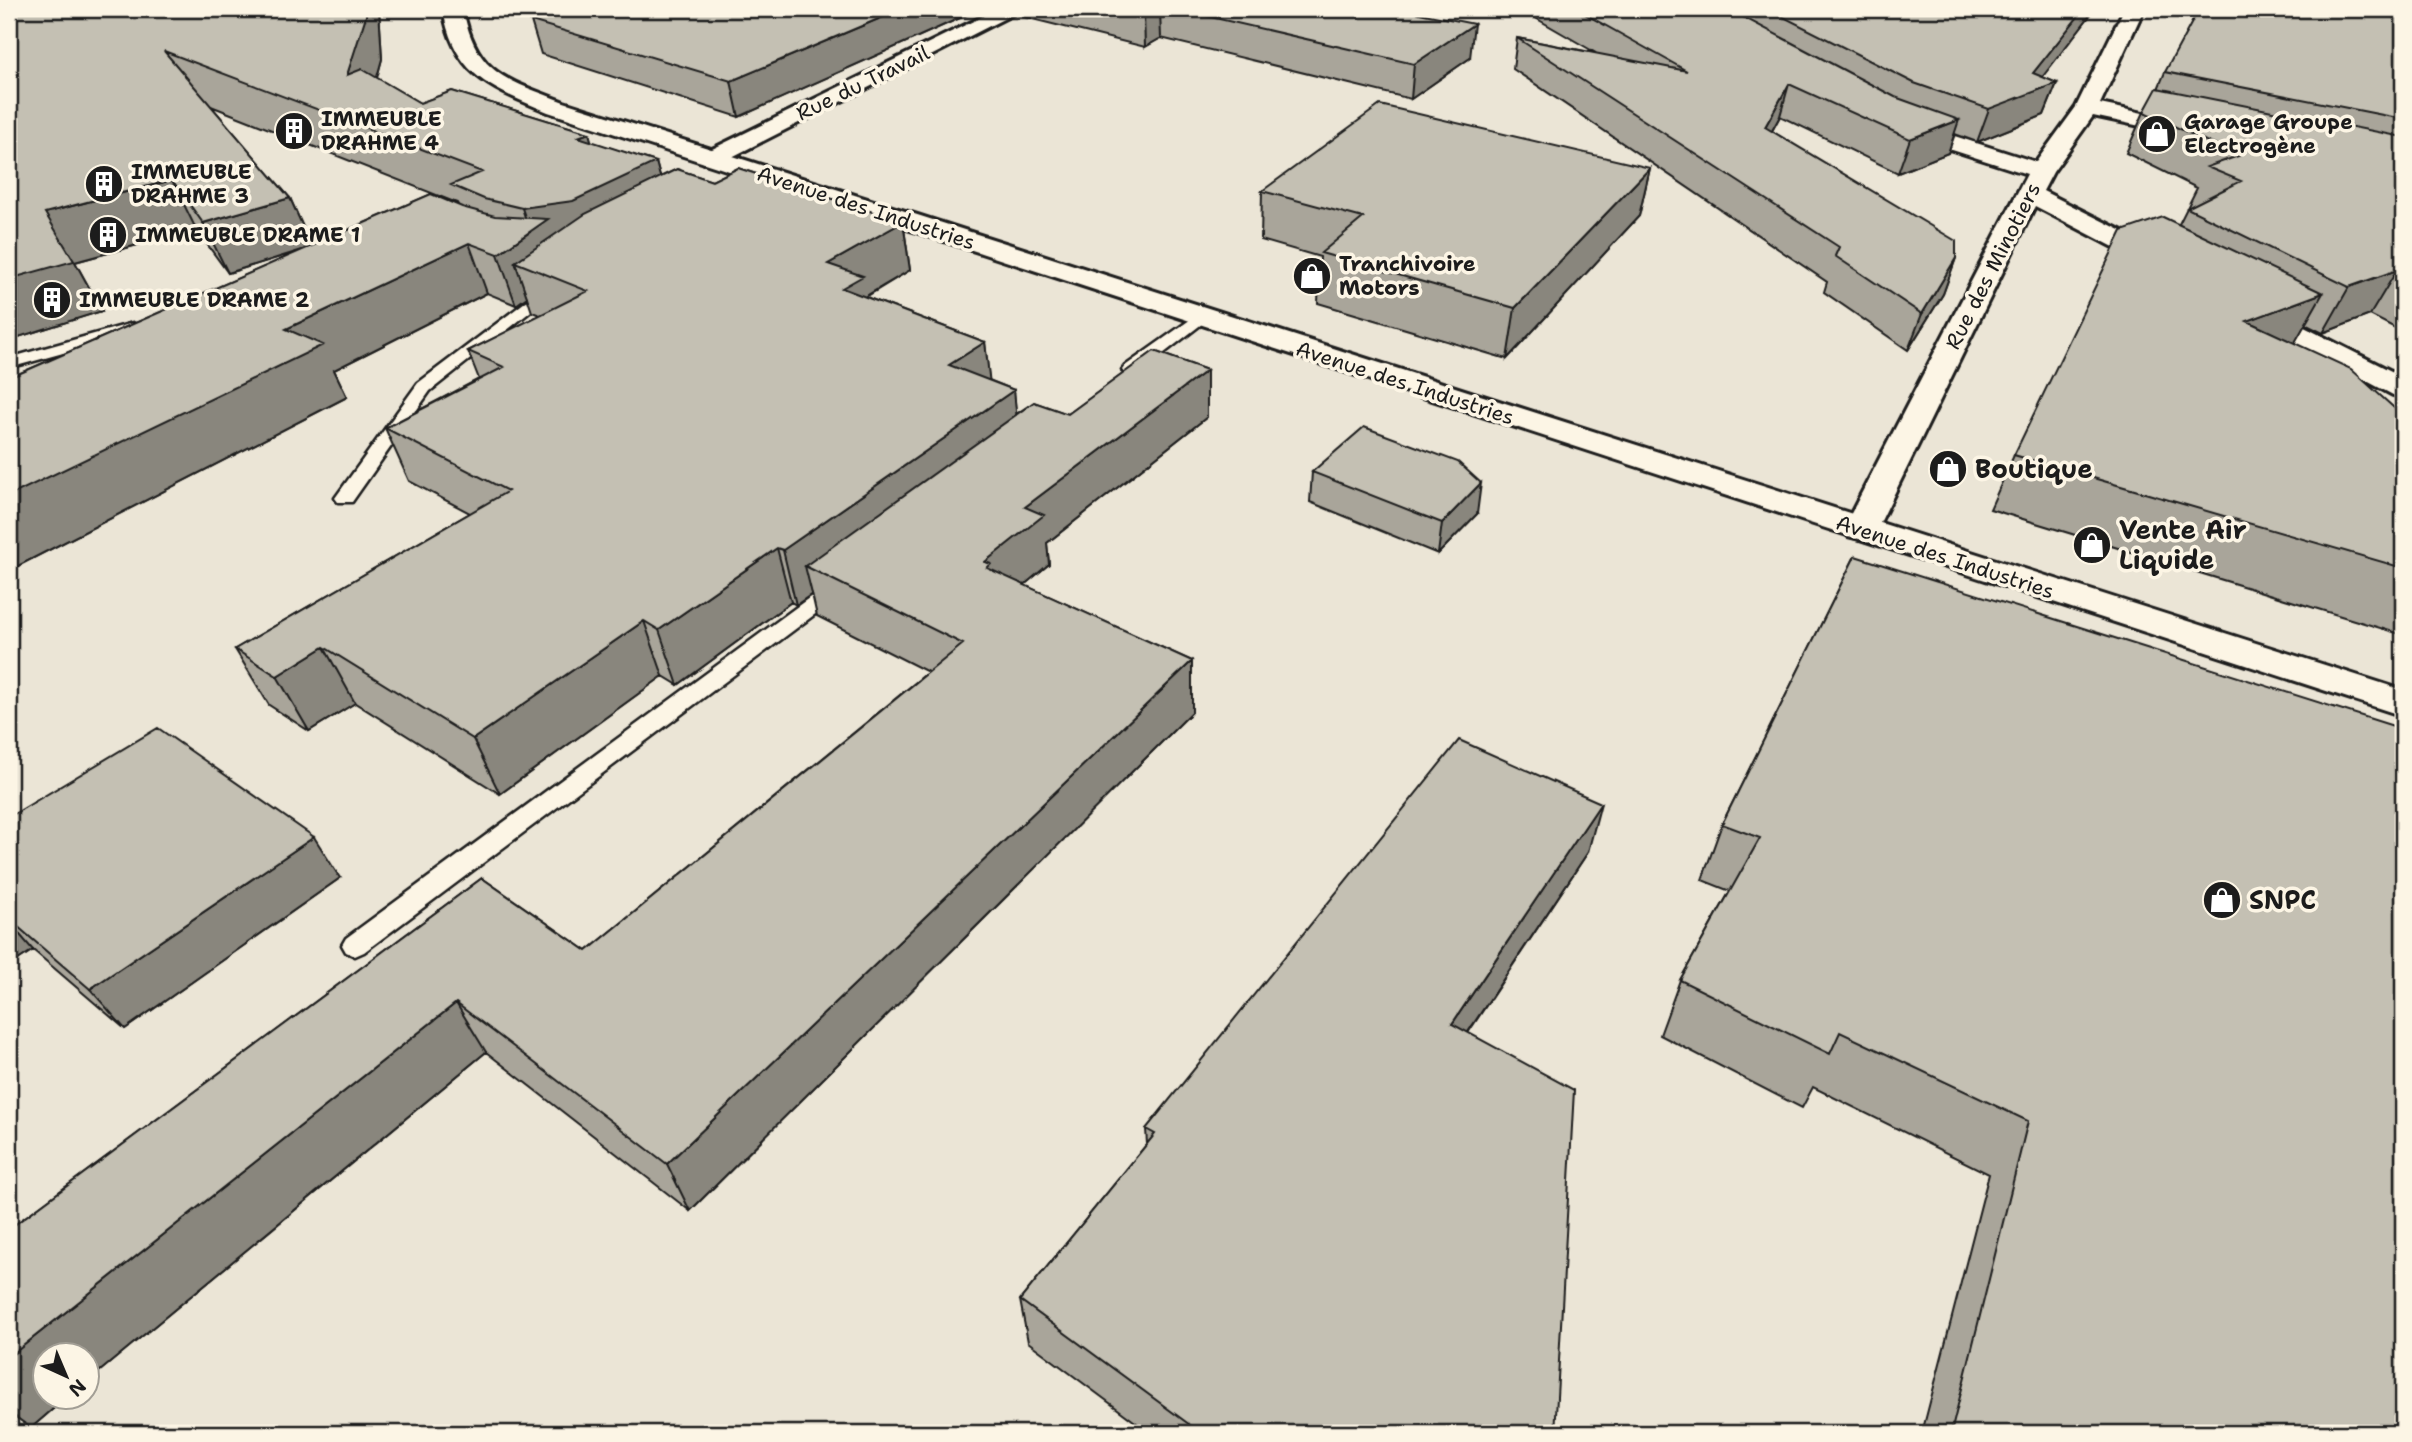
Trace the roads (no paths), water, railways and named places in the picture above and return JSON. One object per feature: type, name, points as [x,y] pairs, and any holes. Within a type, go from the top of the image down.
[{"type":"street","name":"Avenue des Industries","points":[[453,9],[455,34],[464,53],[477,70],[500,84],[556,107],[712,158],[747,178],[1201,317],[2403,703]]},
{"type":"street","name":"Rue du Travail","points":[[712,158],[1013,9]]},
{"type":"street","name":"Rue des Minotiers","points":[[1860,529],[2035,183],[2087,108],[2134,9]]},
{"type":"street","points":[[2087,108],[2219,136]]},
{"type":"street","points":[[1882,116],[2035,183],[2191,277]]},
{"type":"street","points":[[2228,296],[2403,389]]},
{"type":"lane","points":[[345,498],[424,387],[563,279]]},
{"type":"lane","points":[[1117,380],[1201,317]]},
{"type":"lane","points":[[9,363],[150,324]]},
{"type":"lane","points":[[355,945],[859,571]]},
{"type":"place","name":"IMMEUBLE DRAHME 4","points":[[294,131]]},
{"type":"place","name":"Garage Groupe Electrogène","points":[[2157,134]]},
{"type":"place","name":"IMMEUBLE DRAHME 3","points":[[104,184]]},
{"type":"place","name":"IMMEUBLE DRAME 1","points":[[108,235]]},
{"type":"place","name":"Tranchivoire Motors","points":[[1312,276]]},
{"type":"place","name":"IMMEUBLE DRAME 2","points":[[52,300]]},
{"type":"place","name":"Boutique","points":[[1948,469]]},
{"type":"place","name":"Vente Air Liquide","points":[[2092,545]]},
{"type":"place","name":"SNPC","points":[[2222,900]]}]
